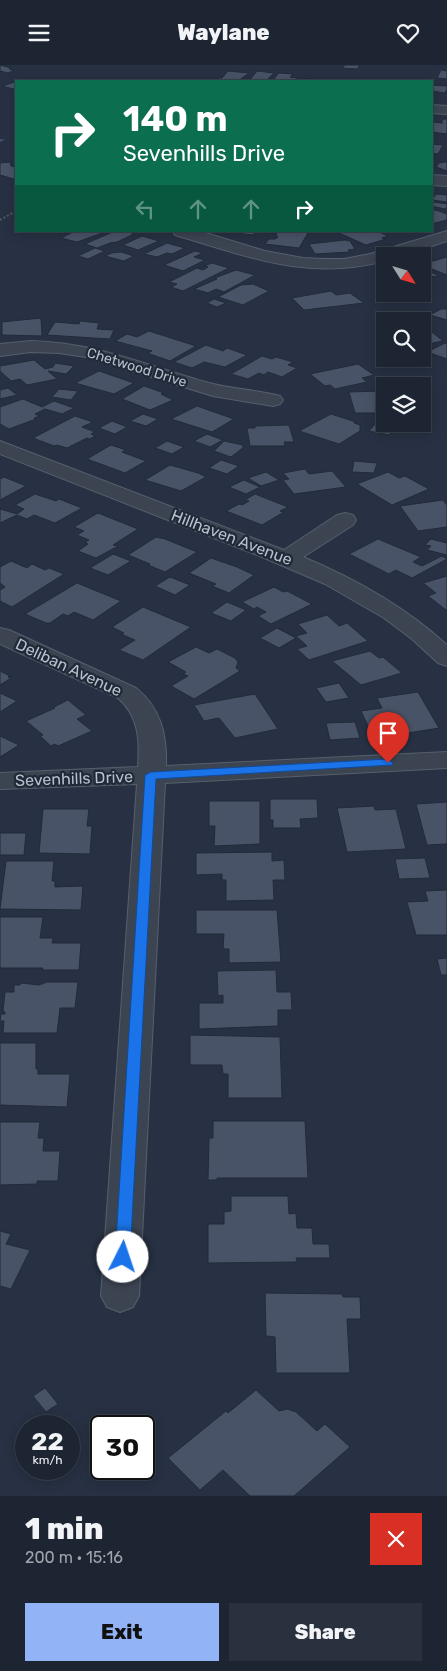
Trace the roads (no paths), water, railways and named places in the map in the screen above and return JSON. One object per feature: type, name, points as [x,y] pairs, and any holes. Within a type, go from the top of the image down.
[{"type":"street","points":[[433,109],[447,110]]},
{"type":"street","points":[[433,180],[447,181]]},
{"type":"street","points":[[185,232],[288,261],[320,265],[360,261],[447,236]]},
{"type":"street","name":"Chetwood Drive","points":[[0,350],[41,347],[84,350],[114,357],[220,392],[273,400]]},
{"type":"street","name":"Hillhaven Avenue","points":[[0,447],[287,558],[350,586],[401,618],[447,658]]},
{"type":"street","points":[[287,558],[345,519]]},
{"type":"street","name":"Deliban Avenue","points":[[0,635],[127,693],[139,702],[150,726],[153,751],[120,1296]]},
{"type":"street","name":"Sevenhills Drive","points":[[0,781],[447,760]]}]
